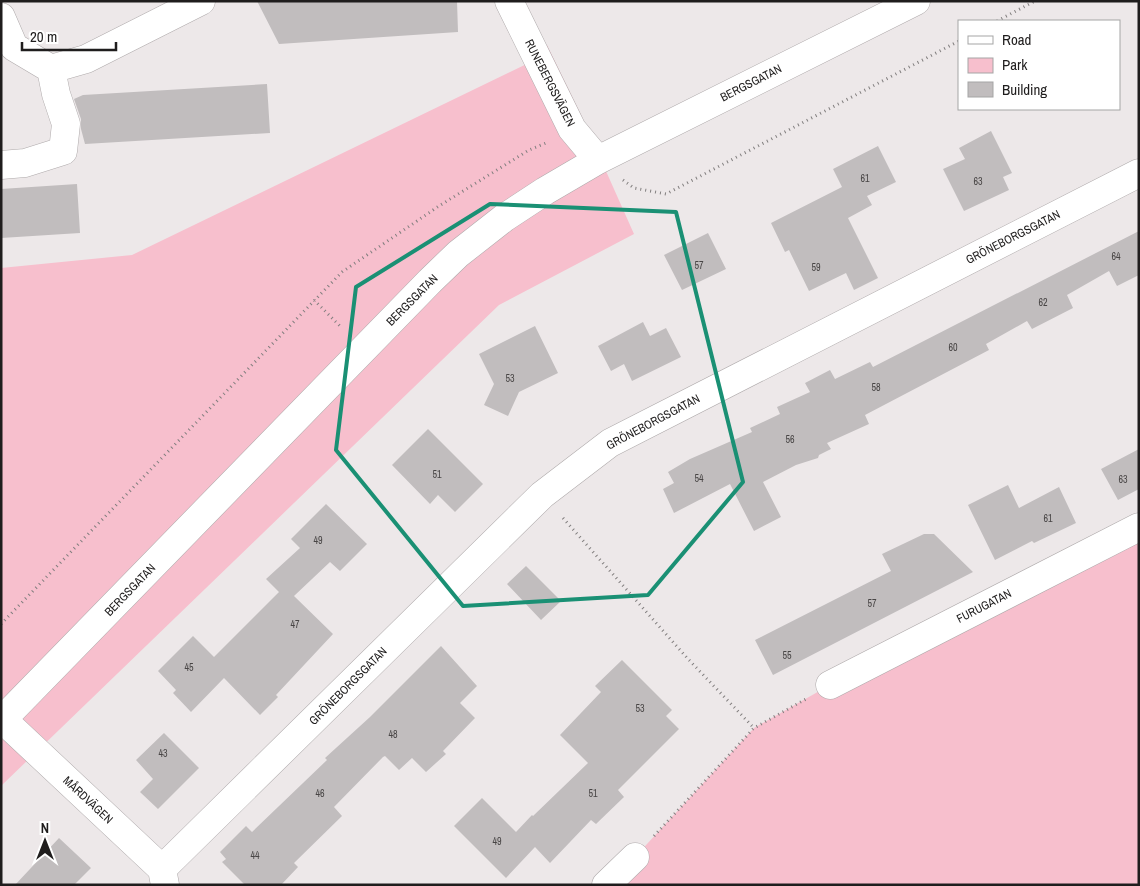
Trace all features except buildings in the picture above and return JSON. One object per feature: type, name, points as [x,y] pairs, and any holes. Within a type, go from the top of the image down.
[{"type":"street","points":[[1,17],[14,47],[51,69],[86,59],[201,1]]},
{"type":"street","name":"RUNEBERGSVÄGEN","points":[[509,1],[572,129],[598,160]]},
{"type":"street","name":"BERGSGATAN","points":[[2,719],[458,254],[504,218],[598,160],[916,1]]},
{"type":"street","points":[[1,165],[25,163],[63,151],[66,124],[56,94],[51,69]]},
{"type":"street","name":"GRÖNEBORGSGATAN","points":[[163,877],[542,495],[610,443],[1139,173]]},
{"type":"street","name":"FURUGATAN","points":[[830,685],[1139,527]]},
{"type":"street","name":"MÅRDVÄGEN","points":[[2,719],[163,877]]},
{"type":"street","points":[[606,885],[635,856]]},
{"type":"path","points":[[999,20],[1035,1]]},
{"type":"path","points":[[598,160],[634,188],[666,194],[958,42]]},
{"type":"path","points":[[1,624],[342,272],[431,212],[529,150],[554,140]]},
{"type":"path","points":[[314,300],[341,327]]},
{"type":"path","points":[[542,495],[689,660],[754,728]]},
{"type":"path","points":[[635,856],[754,728],[830,685]]},
{"type":"highlighted area","points":[[490,204],[676,212],[743,482],[648,595],[463,606],[336,450],[356,287]]},
{"type":"green space","points":[[547,45],[581,115],[634,234],[499,305],[1,786],[1,268],[132,255],[537,59]]},
{"type":"green space","points":[[1139,532],[1139,885],[606,885],[635,857],[754,728],[830,685]]}]
